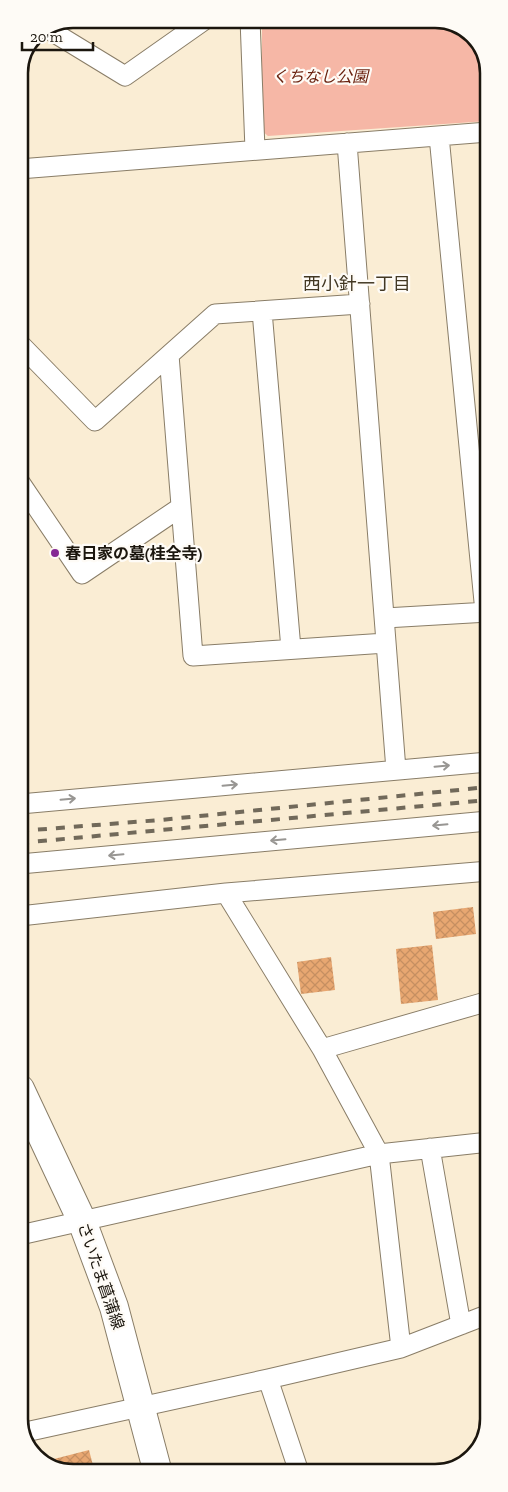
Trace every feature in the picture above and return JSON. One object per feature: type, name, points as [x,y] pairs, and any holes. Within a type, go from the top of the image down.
[{"type":"main road","name":"さいたま菖蒲線","points":[[28,1106],[82,1221],[114,1307],[156,1464]]},
{"type":"street","points":[[53,32],[125,76],[193,28]]},
{"type":"street","points":[[250,28],[255,150]]},
{"type":"street","points":[[28,168],[480,133]]},
{"type":"street","points":[[439,136],[480,543]]},
{"type":"street","points":[[347,143],[396,770]]},
{"type":"street","points":[[28,352],[95,421],[215,314],[360,304]]},
{"type":"street","points":[[262,311],[292,649]]},
{"type":"street","points":[[169,356],[193,656],[386,643]]},
{"type":"street","points":[[28,494],[82,574],[181,507]]},
{"type":"street","points":[[384,618],[480,612]]},
{"type":"street","points":[[28,803],[480,763]]},
{"type":"street","points":[[28,863],[480,822]]},
{"type":"street","points":[[28,915],[226,893],[480,872]]},
{"type":"street","points":[[226,893],[322,1049],[379,1154],[401,1348]]},
{"type":"street","points":[[322,1049],[480,1004]]},
{"type":"street","points":[[28,1233],[379,1154],[480,1143]]},
{"type":"street","points":[[430,1148],[462,1324]]},
{"type":"street","points":[[29,1430],[268,1379],[401,1348],[480,1317]]},
{"type":"street","points":[[268,1379],[296,1464]]},
{"type":"green space","name":"くちなし公園","points":[[262,28],[444,28],[463,37],[477,55],[480,67],[480,122],[268,136],[262,131]]},
{"type":"building","points":[[473,907],[476,934],[436,939],[433,912]]},
{"type":"building","points":[[432,945],[438,1000],[401,1004],[396,949]]},
{"type":"building","points":[[331,957],[335,990],[301,994],[297,962]]},
{"type":"building","points":[[89,1450],[93,1464],[64,1464],[54,1459]]},
{"type":"railway","points":[[28,830],[160,820],[480,788]]},
{"type":"railway","points":[[28,842],[480,801]]},
{"type":"place","name":"春日家の墓(桂全寺)","points":[[55,553]]},
{"type":"district","name":"西小針一丁目","points":[[357,284]]}]
